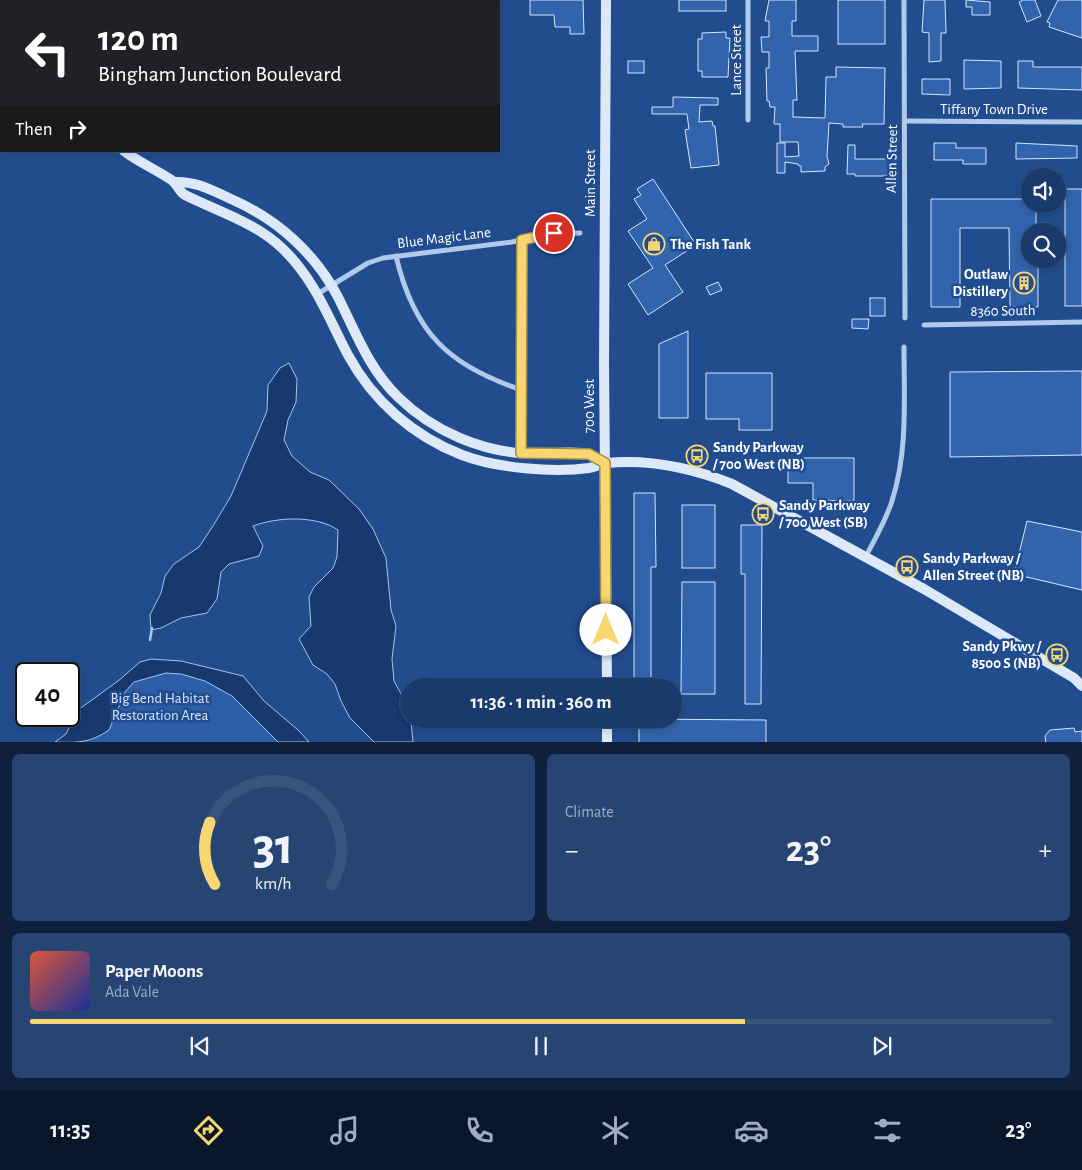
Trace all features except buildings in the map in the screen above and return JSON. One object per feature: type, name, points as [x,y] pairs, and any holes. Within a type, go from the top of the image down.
[{"type":"main road","name":"Main Street","points":[[604,366],[606,0]]},
{"type":"main road","points":[[126,152],[174,182],[182,194],[240,219],[273,240],[297,264],[319,292],[347,353],[366,383],[393,413],[427,438],[473,458],[513,467],[589,468],[605,463],[658,464],[699,471],[732,484],[866,556],[1074,678],[1082,686]]},
{"type":"main road","points":[[174,182],[191,181],[269,219],[302,247],[331,285],[369,361],[386,385],[407,406],[431,424],[458,438],[492,449],[521,453],[589,454],[605,463]]},
{"type":"main road","name":"700 West","points":[[604,366],[607,678]]},
{"type":"main road","points":[[607,728],[607,742]]},
{"type":"street","name":"Lance Street","points":[[748,0],[748,120]]},
{"type":"street","name":"Allen Street","points":[[904,0],[905,318]]},
{"type":"street","name":"Tiffany Town Drive","points":[[905,120],[1082,122]]},
{"type":"street","name":"Blue Magic Lane","points":[[319,292],[368,264],[396,256],[522,240],[546,234],[580,234]]},
{"type":"street","points":[[521,453],[522,240]]},
{"type":"street","points":[[396,256],[402,278],[421,322],[437,343],[471,370],[522,390]]},
{"type":"street","name":"8360 South","points":[[924,325],[1082,322]]},
{"type":"street","points":[[866,556],[890,508],[901,464],[904,427],[904,347]]},
{"type":"green space","name":"Big Bend Habitat Restoration Area","points":[[156,669],[209,677],[290,742],[80,742],[122,685]]},
{"type":"shaded area","points":[[289,363],[297,379],[296,402],[288,420],[284,440],[292,456],[310,472],[329,480],[359,509],[373,529],[386,558],[391,610],[396,626],[392,659],[394,681],[400,692],[400,728],[412,728],[413,742],[374,742],[350,718],[335,684],[327,674],[313,665],[299,639],[311,626],[309,597],[314,587],[333,568],[337,557],[338,530],[329,525],[308,520],[285,519],[253,526],[263,546],[259,556],[229,564],[221,572],[217,599],[207,613],[181,618],[161,628],[151,630],[150,615],[161,593],[165,576],[174,564],[199,547],[231,496],[267,411],[268,385],[280,368]]},
{"type":"shaded area","points":[[151,659],[181,661],[243,676],[264,701],[309,742],[278,742],[232,696],[205,681],[181,674],[166,673],[134,682],[125,692],[109,730],[89,740],[55,742],[66,734],[70,727],[80,727],[80,709],[118,681],[140,662]]},
{"type":"waterway","points":[[150,640],[152,628]]},
{"type":"place","name":"The Fish Tank","points":[[654,244]]},
{"type":"place","name":"Outlaw Distillery","points":[[1024,283]]},
{"type":"place","name":"Sandy Parkway / 700 West (NB)","points":[[697,456]]},
{"type":"place","name":"Sandy Parkway / 700 West (SB)","points":[[763,514]]},
{"type":"place","name":"Sandy Parkway / Allen Street (NB)","points":[[907,567]]},
{"type":"place","name":"Sandy Pkwy / 8500 S (NB)","points":[[1057,655]]},
{"type":"route","points":[[554,233],[522,240],[521,453],[589,454],[605,463],[606,630]]}]
